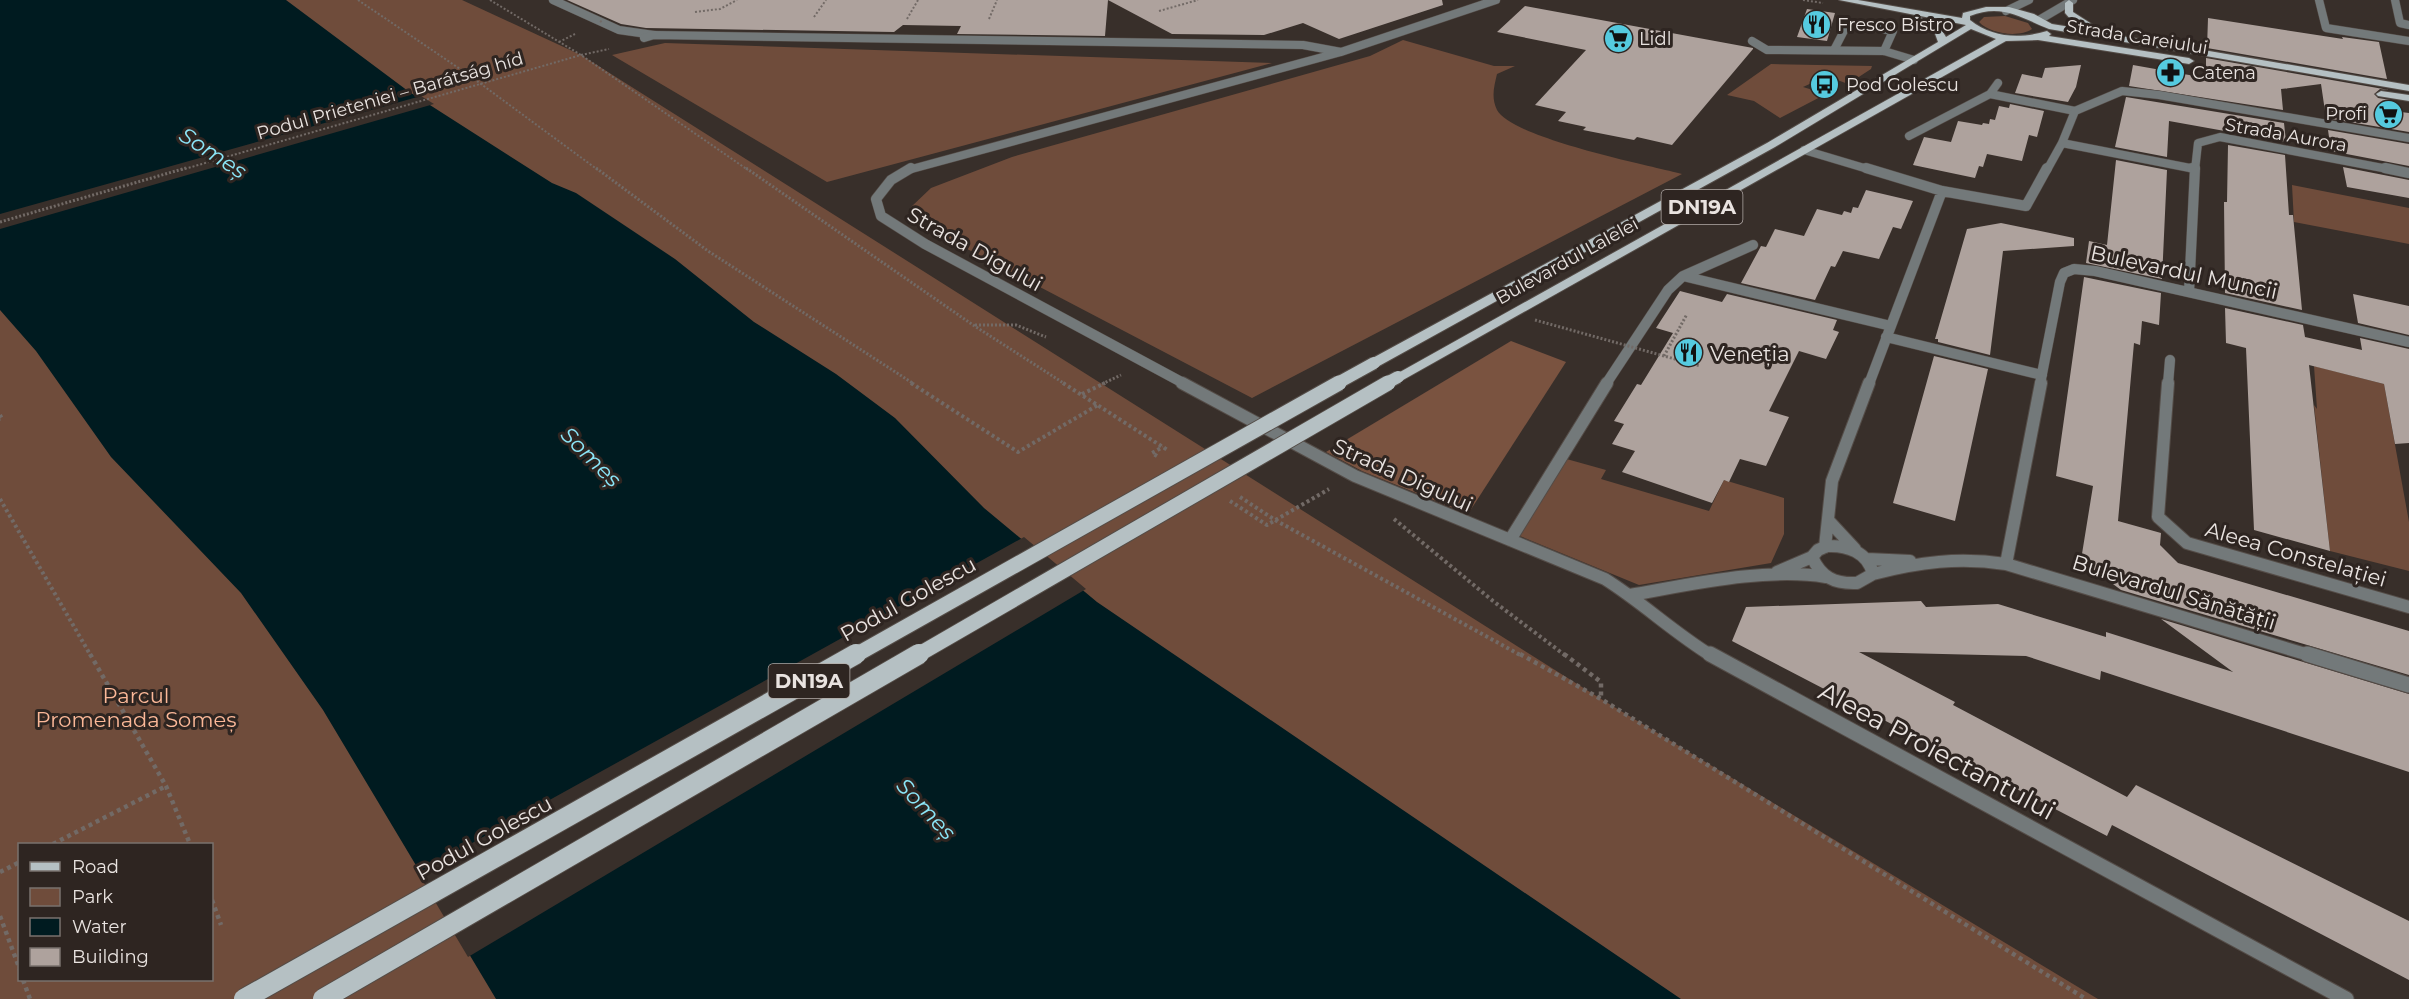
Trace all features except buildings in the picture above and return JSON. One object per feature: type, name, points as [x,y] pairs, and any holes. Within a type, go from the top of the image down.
[{"type":"main road","points":[[1843,0],[1971,12],[2006,11],[2039,20],[2049,26],[2050,31],[2038,38]]},
{"type":"main road","points":[[2071,1],[2069,13],[2075,19],[2099,31],[2133,41]]},
{"type":"main road","points":[[1887,4],[1969,24]]},
{"type":"main road","points":[[1887,4],[1938,28],[1942,33],[1943,42]]},
{"type":"main road","points":[[1969,24],[1966,15],[1971,12]]},
{"type":"main road","name":"Strada Careiului","points":[[1969,24],[2006,37],[2038,38],[2205,64]]},
{"type":"main road","name":"Bulevardul Lalelei","points":[[1374,363],[1771,145],[1914,60],[1969,24]]},
{"type":"main road","name":"Strada Careiului","points":[[2049,26],[2409,88]]},
{"type":"main road","name":"Bulevardul Lalelei","points":[[323,999],[1398,377],[2006,37]]},
{"type":"main road","points":[[2261,74],[2409,98]]},
{"type":"main road","name":"Podul Golescu","points":[[244,999],[1374,363]]},
{"type":"street","points":[[553,0],[619,30],[654,35]]},
{"type":"street","name":"Strada Digului","points":[[1496,0],[1341,52],[913,167],[891,180],[876,199],[881,216],[925,244],[1331,464],[1510,540]]},
{"type":"street","points":[[2006,11],[2029,0]]},
{"type":"street","points":[[2319,0],[2326,28],[2409,41]]},
{"type":"street","points":[[2395,0],[2400,23],[2409,25]]},
{"type":"street","points":[[2039,20],[2071,1]]},
{"type":"street","points":[[1834,50],[1848,23],[1893,31],[1884,51]]},
{"type":"street","name":"Strada Digului","points":[[644,38],[654,35],[1303,45],[1341,52]]},
{"type":"street","points":[[1752,41],[1767,50],[1884,51],[1914,60]]},
{"type":"street","points":[[1909,136],[1990,94],[1998,83]]},
{"type":"street","points":[[1990,94],[2075,111],[2122,91],[2159,95],[2409,138]]},
{"type":"street","points":[[1804,150],[1942,191],[2026,206],[2062,144],[2075,111]]},
{"type":"street","name":"Strada Aurora","points":[[2189,292],[2198,143],[2220,138],[2409,173]]},
{"type":"street","points":[[2062,144],[2195,169]]},
{"type":"street","points":[[1826,577],[1813,564],[1812,557],[1814,552],[1825,547],[1832,481],[1942,191]]},
{"type":"street","points":[[1510,540],[1645,322],[1668,290],[1683,276],[1753,244]]},
{"type":"street","name":"Bulevardul Muncii","points":[[2006,564],[2060,282],[2064,273],[2074,269],[2095,271],[2409,342]]},
{"type":"street","points":[[1683,276],[1891,326]]},
{"type":"street","points":[[1886,337],[2042,375]]},
{"type":"street","name":"Aleea Constelației","points":[[2170,360],[2158,517],[2187,543],[2409,607]]},
{"type":"street","points":[[1828,520],[1873,568],[1873,574]]},
{"type":"street","name":"Aleea Proiectantului","points":[[1510,540],[1605,579],[1630,595],[1678,635],[1724,663],[2346,999]]},
{"type":"street","name":"Bulevardul Sănătății","points":[[1825,547],[1845,548],[1862,556],[1923,561]]},
{"type":"street","points":[[1773,574],[1812,557]]},
{"type":"street","name":"Bulevardul Sănătății","points":[[1826,577],[1837,582],[1858,584],[1866,582],[1873,574],[1923,561],[1948,558],[2006,564],[2409,685]]},
{"type":"street","points":[[1630,595],[1773,574],[1826,577]]},
{"type":"path","points":[[358,0],[466,73],[708,251],[1018,452],[1098,405]]},
{"type":"path","points":[[490,0],[581,55],[974,325],[1163,447]]},
{"type":"path","points":[[689,12],[720,9],[737,0]]},
{"type":"path","points":[[903,25],[918,0]]},
{"type":"path","points":[[986,25],[997,0]]},
{"type":"path","points":[[1158,11],[1198,0]]},
{"type":"path","name":"Podul Prieteniei – Barátság híd","points":[[0,222],[581,55],[610,49]]},
{"type":"path","points":[[1664,356],[1687,314]]},
{"type":"path","points":[[1535,320],[1700,366]]},
{"type":"path","points":[[1081,395],[1129,370]]},
{"type":"path","points":[[1275,519],[1320,492],[1338,486]]},
{"type":"path","points":[[1233,493],[1275,519],[1601,699],[2086,999]]},
{"type":"path","points":[[0,499],[166,786],[190,843]]},
{"type":"path","points":[[1387,514],[1493,602],[1601,682],[1601,699]]},
{"type":"path","points":[[55,843],[166,786]]},
{"type":"path","points":[[0,872],[18,863]]},
{"type":"path","points":[[213,903],[221,925]]},
{"type":"path","points":[[0,916],[18,965]]},
{"type":"path","points":[[23,981],[30,999]]},
{"type":"green space","name":"Parcul Promenada Someș","points":[[0,0],[462,0],[581,55],[1601,699],[2098,999],[0,999]]},
{"type":"green space","points":[[2005,16],[2028,23],[2032,29],[2012,34],[1997,32],[1979,22],[1984,17]]},
{"type":"green space","points":[[1403,40],[1494,66],[1515,66],[1497,74],[1494,101],[1497,110],[1508,120],[1527,131],[1582,149],[1682,174],[1252,398],[950,240],[910,208],[931,188],[1012,157],[1370,56]]},
{"type":"green space","points":[[665,43],[1272,63],[827,182],[612,55]]},
{"type":"green space","points":[[1771,64],[1872,66],[1848,84],[1827,76],[1803,87],[1826,94],[1780,118],[1754,101],[1727,95]]},
{"type":"green space","points":[[2292,185],[2409,208],[2409,244],[2294,222]]},
{"type":"green space","points":[[2314,366],[2384,384],[2409,522],[2409,571],[2330,551],[2314,405],[2317,409]]},
{"type":"green space","points":[[1563,458],[1606,470],[1601,479],[1709,511],[1724,480],[1784,498],[1784,534],[1771,563],[1639,585],[1515,534]]},
{"type":"shaded area","points":[[1511,341],[1566,362],[1468,514],[1362,471],[1326,452]]},
{"type":"water","name":"Someș","points":[[0,0],[286,0],[408,91],[552,183],[576,193],[675,259],[754,322],[836,374],[895,418],[984,508],[1097,602],[1681,999],[496,999],[323,710],[241,593],[111,457],[36,351],[0,310]]},
{"type":"pier","points":[[421,96],[434,104],[0,229],[0,214]]},
{"type":"pier","points":[[1024,537],[1086,589],[468,957],[418,873]]},
{"type":"place","name":"Fresco Bistro","points":[[1816,25]]},
{"type":"place","name":"Lidl","points":[[1618,39]]},
{"type":"place","name":"Catena","points":[[2171,73]]},
{"type":"place","name":"Pod Golescu","points":[[1825,85]]},
{"type":"place","name":"Profi","points":[[2388,114]]},
{"type":"place","name":"Veneția","points":[[1689,353]]}]
